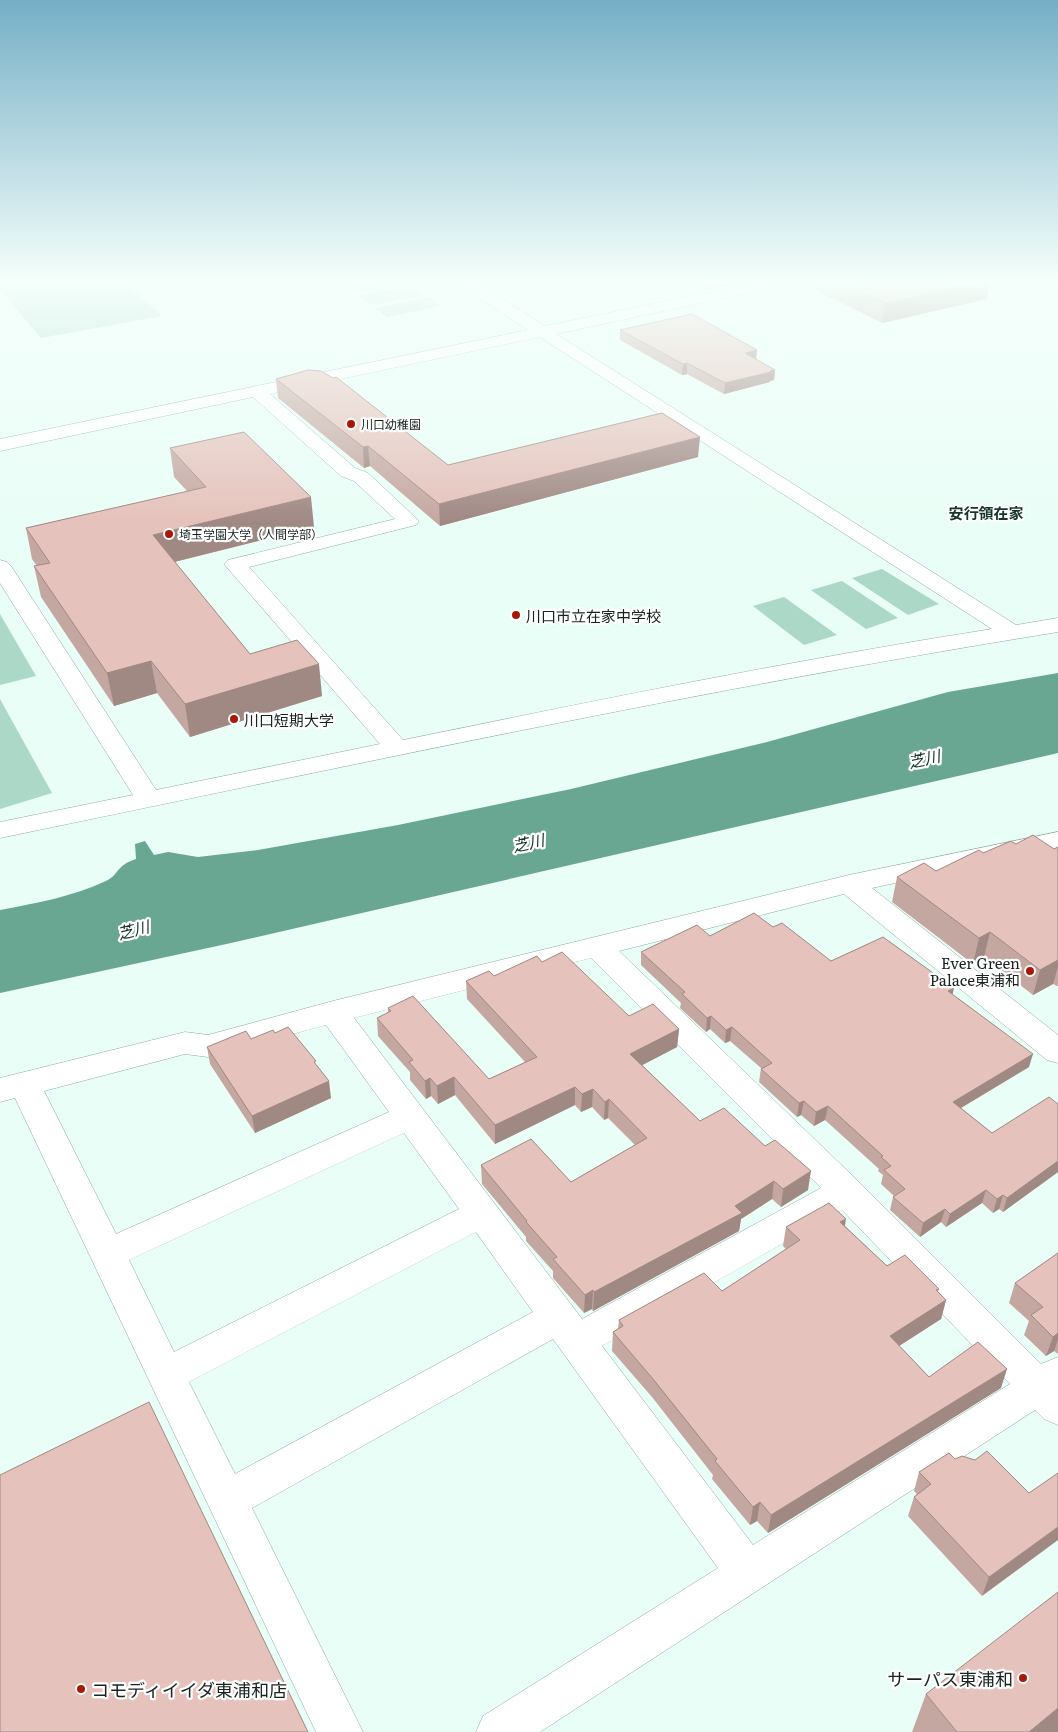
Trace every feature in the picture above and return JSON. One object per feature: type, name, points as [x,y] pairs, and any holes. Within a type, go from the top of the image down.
[{"type":"street","points":[[0,445],[396,362]]},
{"type":"street","points":[[591,362],[1012,632]]},
{"type":"street","points":[[256,391],[348,472],[361,477],[408,521],[234,564],[397,748]]},
{"type":"street","points":[[0,566],[150,800]]},
{"type":"street","points":[[0,830],[695,688],[876,654],[1058,625]]},
{"type":"street","points":[[340,1732],[107,1254],[12,1087],[185,1043],[208,1046],[333,1012],[599,948],[848,884],[1058,840]]},
{"type":"street","points":[[848,884],[1058,1052]]},
{"type":"street","points":[[499,1732],[747,1572],[1052,1389],[846,1191],[599,948]]},
{"type":"street","points":[[333,1012],[747,1572]]},
{"type":"street","points":[[107,1254],[410,1116]]},
{"type":"street","points":[[227,1500],[846,1191]]},
{"type":"street","points":[[166,1375],[482,1214]]},
{"type":"shaded area","points":[[882,569],[939,604],[908,615],[852,578]]},
{"type":"shaded area","points":[[842,581],[898,618],[866,629],[811,590]]},
{"type":"shaded area","points":[[784,597],[837,635],[804,645],[753,606]]},
{"type":"shaded area","points":[[0,614],[36,676],[0,685]]},
{"type":"shaded area","points":[[0,699],[52,793],[0,809]]},
{"type":"water","name":"芝川","points":[[1058,673],[1058,753],[231,943],[0,993],[0,910],[67,895],[106,881],[125,864],[136,859],[135,844],[145,841],[154,855],[168,852],[198,857],[258,850],[398,825],[571,789],[767,742],[948,692]]},
{"type":"building","points":[[679,362],[761,362],[775,370],[725,383],[687,363],[683,364]]},
{"type":"building","points":[[308,370],[321,371],[333,378],[336,377],[448,465],[662,413],[700,437],[439,504],[368,446],[363,447],[276,379]]},
{"type":"building","points":[[244,432],[311,497],[153,535],[250,654],[297,640],[319,664],[185,704],[151,661],[107,673],[34,566],[50,563],[26,528],[206,487],[170,448]]},
{"type":"building","points":[[1033,835],[1054,849],[1058,847],[1058,960],[1040,970],[990,932],[979,938],[897,877],[924,863],[936,871],[979,850],[983,853],[1011,841],[1016,844]]},
{"type":"building","points":[[754,913],[773,927],[782,923],[831,961],[883,937],[954,988],[948,991],[1033,1054],[953,1102],[992,1133],[1049,1097],[1058,1104],[1058,1161],[1007,1198],[1003,1195],[997,1199],[986,1190],[950,1214],[945,1209],[923,1223],[893,1197],[905,1189],[884,1170],[891,1166],[881,1157],[883,1156],[828,1106],[816,1112],[804,1101],[799,1103],[761,1069],[772,1063],[732,1027],[726,1030],[711,1016],[707,1018],[682,994],[685,992],[641,952],[697,925],[710,936]]},
{"type":"building","points":[[562,952],[629,1016],[653,1004],[679,1029],[630,1054],[700,1121],[724,1108],[765,1146],[775,1140],[811,1171],[783,1189],[774,1181],[735,1206],[742,1213],[594,1292],[593,1290],[585,1295],[553,1259],[557,1257],[526,1222],[481,1165],[531,1139],[571,1182],[647,1138],[609,1099],[605,1102],[593,1089],[582,1094],[575,1087],[495,1125],[454,1077],[437,1086],[430,1078],[425,1081],[409,1062],[413,1060],[377,1018],[391,1011],[388,1008],[413,996],[489,1079],[537,1057],[466,981],[489,971],[494,976],[537,956],[542,962]]},
{"type":"building","points":[[288,1027],[316,1061],[314,1062],[329,1081],[252,1116],[207,1047],[246,1031],[251,1039],[273,1030],[275,1033]]},
{"type":"building","points":[[829,1203],[846,1219],[840,1222],[887,1266],[905,1255],[939,1289],[936,1290],[946,1300],[890,1336],[929,1377],[978,1342],[1007,1369],[771,1515],[760,1502],[753,1507],[715,1461],[717,1459],[653,1379],[613,1332],[623,1326],[619,1320],[704,1273],[722,1291],[800,1240],[786,1227]]},
{"type":"building","points":[[1058,1253],[1058,1333],[1053,1337],[1031,1315],[1043,1307],[1015,1283]]},
{"type":"building","points":[[149,1402],[308,1732],[0,1732],[0,1475]]},
{"type":"building","points":[[987,1451],[1029,1493],[1058,1473],[1058,1527],[989,1577],[914,1497],[931,1484],[919,1472],[949,1453],[955,1459],[962,1456],[975,1460]]},
{"type":"building","name":"サーパス東浦和","points":[[1058,1592],[1058,1708],[1029,1732],[957,1732],[926,1694]]},
{"type":"place","name":"川口幼稚園","points":[[351,424]]},
{"type":"place","name":"埼玉学園大学（人間学部）","points":[[169,534]]},
{"type":"place","name":"川口市立在家中学校","points":[[516,615]]},
{"type":"place","name":"川口短期大学","points":[[234,719]]},
{"type":"place","name":"Ever Green Palace東浦和","points":[[1030,971]]},
{"type":"place","name":"サーパス東浦和","points":[[1023,1678]]},
{"type":"place","name":"コモディイイダ東浦和店","points":[[81,1689]]},
{"type":"district","name":"安行領在家","points":[[986,512]]}]
